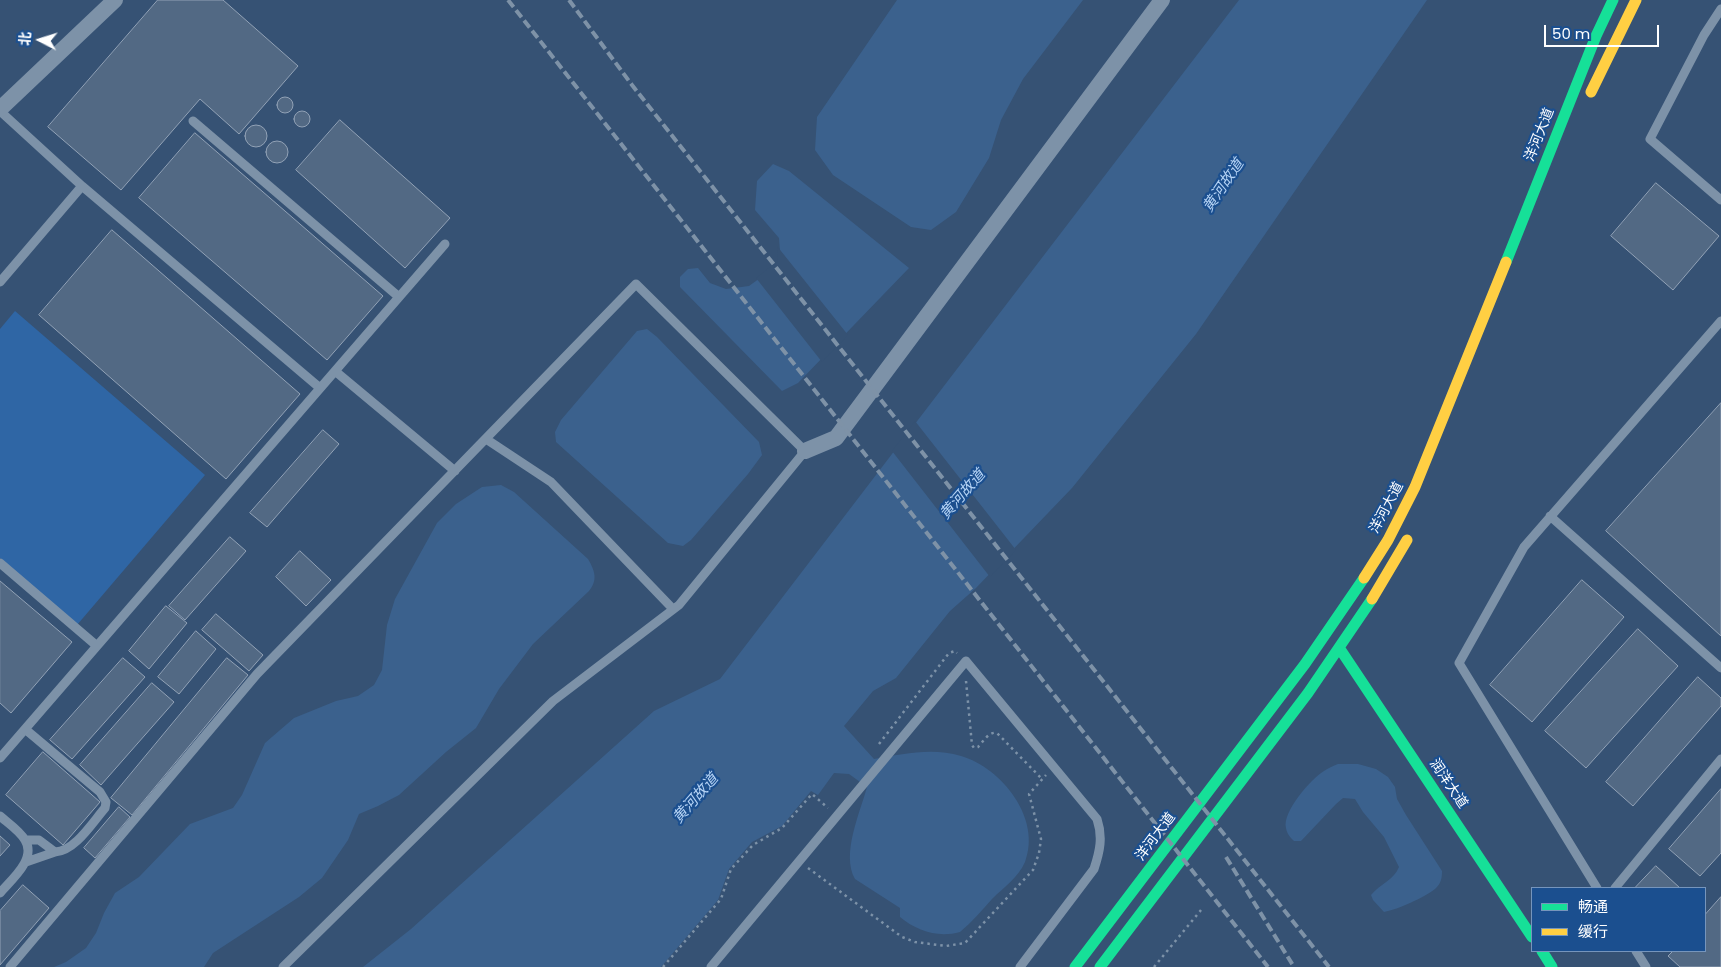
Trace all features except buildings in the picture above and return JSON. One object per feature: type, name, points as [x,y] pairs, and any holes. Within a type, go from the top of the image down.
[{"type":"main road","name":"洋河大道","points":[[1075,967],[1305,664],[1388,540],[1415,487],[1436,437],[1589,54],[1613,0]]},
{"type":"main road","points":[[1589,99],[1636,0]]},
{"type":"main road","points":[[1100,967],[1292,715],[1340,648],[1389,572],[1412,532]]},
{"type":"main road","name":"润洋大道","points":[[1340,648],[1531,935]]},
{"type":"main road","points":[[1543,952],[1552,967]]},
{"type":"street","points":[[0,110],[115,0]]},
{"type":"street","points":[[805,450],[836,438],[1162,0]]},
{"type":"lane","points":[[1721,9],[1704,35],[1650,139],[1721,200]]},
{"type":"lane","points":[[0,110],[82,186],[320,388]]},
{"type":"lane","points":[[193,121],[399,297]]},
{"type":"lane","points":[[0,282],[82,186]]},
{"type":"lane","points":[[0,758],[445,244]]},
{"type":"lane","points":[[10,967],[257,674],[636,284],[805,450],[679,605],[553,702],[284,967]]},
{"type":"lane","points":[[1597,887],[1459,663],[1524,547],[1721,321]]},
{"type":"lane","points":[[335,371],[455,471]]},
{"type":"lane","points":[[486,439],[551,482],[673,610]]},
{"type":"lane","points":[[1550,516],[1721,668]]},
{"type":"lane","points":[[0,563],[97,646]]},
{"type":"lane","points":[[711,967],[966,661],[1097,819],[1101,833],[1100,853],[1094,869],[1020,967]]},
{"type":"lane","points":[[25,729],[100,792],[106,802],[105,808],[73,845],[62,852],[55,852],[26,862]]},
{"type":"lane","points":[[1616,887],[1721,759]]},
{"type":"lane","points":[[0,816],[25,840],[29,850],[26,862],[0,893]]},
{"type":"lane","points":[[25,840],[39,840],[55,852]]},
{"type":"lane","points":[[1637,952],[1646,967]]},
{"type":"path","points":[[879,744],[949,654],[956,651],[961,655],[964,664],[972,745],[974,748],[978,747],[990,734],[997,733],[1042,779]]},
{"type":"path","points":[[800,861],[902,937],[915,942],[946,946],[965,943],[1033,870],[1039,853],[1041,839],[1029,794],[1053,767]]},
{"type":"path","points":[[663,967],[721,899],[731,869],[753,845],[782,828],[812,794]]},
{"type":"path","points":[[1154,967],[1201,910]]},
{"type":"shaded area","points":[[15,311],[205,475],[77,625],[0,558],[0,329]]},
{"type":"water","points":[[897,0],[1083,0],[1023,79],[1001,120],[989,158],[956,212],[931,230],[911,227],[833,175],[815,150],[817,117]]},
{"type":"water","name":"黄河故道","points":[[1239,0],[1427,0],[1196,334],[1072,488],[976,588],[950,611],[896,678],[873,691],[844,726],[874,759],[918,752],[950,753],[976,762],[1004,783],[1015,797],[1028,829],[1029,846],[1025,862],[1015,878],[960,932],[936,934],[913,926],[900,917],[900,908],[855,879],[851,869],[851,846],[856,821],[867,787],[849,774],[834,773],[818,795],[811,791],[782,826],[752,842],[729,869],[718,900],[661,967],[363,967],[411,929],[654,711],[720,679]]},
{"type":"water","points":[[773,164],[789,171],[909,268],[798,383],[782,391],[680,287],[680,277],[688,269],[698,268],[710,283],[726,289],[749,286],[781,263],[779,238],[755,210],[757,181]]},
{"type":"water","points":[[647,329],[759,442],[762,455],[691,540],[683,546],[668,543],[556,442],[555,432],[561,420],[637,331]]},
{"type":"water","points":[[501,485],[514,492],[588,559],[594,571],[594,583],[589,591],[533,644],[499,689],[476,728],[446,752],[399,795],[359,814],[348,840],[322,878],[299,897],[213,953],[204,967],[54,967],[66,962],[86,948],[96,933],[115,893],[139,877],[190,824],[233,808],[242,795],[265,743],[294,718],[336,701],[358,696],[374,685],[382,670],[387,625],[395,599],[437,523],[456,504],[482,487]]},
{"type":"water","points":[[1338,764],[1358,764],[1376,769],[1388,777],[1395,787],[1397,799],[1406,815],[1442,871],[1441,881],[1435,889],[1411,903],[1384,912],[1373,900],[1371,895],[1394,875],[1399,867],[1384,837],[1363,812],[1355,799],[1343,798],[1301,841],[1294,841],[1290,837],[1286,830],[1286,821],[1293,805],[1305,788],[1318,775]]},
{"type":"pier","points":[[777,246],[848,335],[822,362],[756,278],[778,261]]},
{"type":"pier","points":[[915,421],[1016,550],[990,577],[892,451]]},
{"type":"railway","points":[[508,0],[1268,967]]},
{"type":"railway","points":[[569,0],[632,85],[1329,967]]},
{"type":"railway","points":[[1226,857],[1294,967]]},
{"type":"traffic: fast","points":[[1506,262],[1596,36],[1613,0]]},
{"type":"traffic: fast","points":[[1075,967],[1305,664],[1364,578]]},
{"type":"traffic: fast","points":[[1100,967],[1308,693],[1372,599]]},
{"type":"traffic: fast","points":[[1340,649],[1531,936]]},
{"type":"traffic: fast","points":[[1543,952],[1552,967]]},
{"type":"traffic: slow","points":[[1591,92],[1636,0]]},
{"type":"traffic: slow","points":[[1364,578],[1388,540],[1415,487],[1506,262]]},
{"type":"traffic: slow","points":[[1372,599],[1407,540]]}]
